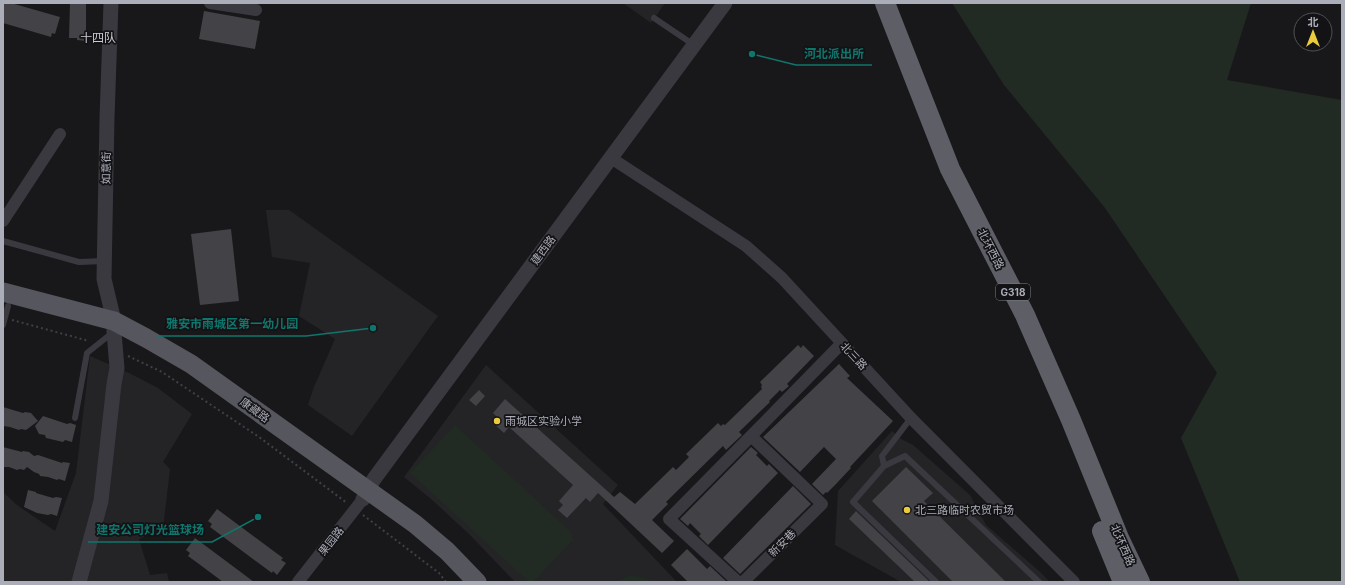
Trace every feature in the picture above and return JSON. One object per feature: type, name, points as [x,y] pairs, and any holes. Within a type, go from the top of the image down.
[{"type":"highway","name":"北环西路","points":[[873,3],[942,175],[1014,321],[1123,582]]},
{"type":"highway","name":"北环西路","points":[[885,3],[950,169],[1025,315],[1119,538],[1140,582]]},
{"type":"main road","name":"康藏路","points":[[5,305],[114,334],[178,367],[408,532],[435,555],[460,582]]},
{"type":"main road","name":"康藏路","points":[[362,500],[415,524],[447,551],[477,582]]},
{"type":"street","name":"如意街","points":[[79,582],[101,501],[117,368],[114,334],[104,279],[107,110],[111,3]]},
{"type":"street","points":[[210,3],[256,10]]},
{"type":"street","name":"建西路","points":[[362,500],[725,3]]},
{"type":"street","points":[[3,221],[60,134]]},
{"type":"street","name":"北三路","points":[[611,158],[746,246],[782,278],[911,418],[1074,582]]},
{"type":"street","points":[[738,582],[668,518],[842,343]]},
{"type":"street","name":"新安巷","points":[[743,582],[822,504],[751,436]]},
{"type":"street","name":"果园路","points":[[298,582],[362,500]]},
{"type":"lane","points":[[654,18],[694,45]]},
{"type":"lane","points":[[3,241],[79,262],[104,261]]},
{"type":"lane","points":[[3,325],[5,305]]},
{"type":"lane","points":[[75,418],[87,353],[114,334]]},
{"type":"lane","points":[[884,466],[882,456],[911,418]]},
{"type":"lane","points":[[936,582],[853,502],[884,466],[905,456],[1039,582]]},
{"type":"lane","points":[[1028,582],[1033,576]]},
{"type":"path","points":[[5,305],[98,344]]},
{"type":"path","points":[[114,334],[162,372],[259,437],[362,500],[439,573],[446,582]]},
{"type":"shaded area","points":[[623,3],[665,3],[651,23]]},
{"type":"shaded area","points":[[952,3],[1251,3],[1227,80],[1342,100],[1342,582],[1240,582],[1181,438],[1217,373],[1105,208],[1004,85]]},
{"type":"shaded area","points":[[266,210],[289,210],[438,316],[352,436],[308,405],[314,387],[335,339],[299,316],[310,263],[272,257]]},
{"type":"shaded area","points":[[90,356],[129,373],[158,388],[192,414],[163,462],[170,469],[163,529],[139,539],[150,575],[167,573],[169,582],[3,582],[3,492],[17,505],[55,531],[76,473]]},
{"type":"shaded area","name":"雨城区实验小学","points":[[486,365],[618,485],[603,504],[677,582],[515,582],[469,534],[431,499],[404,477]]},
{"type":"shaded area","points":[[455,425],[570,531],[573,540],[533,582],[529,582],[410,473]]},
{"type":"shaded area","name":"北三路临时农贸市场","points":[[892,431],[901,439],[913,445],[970,495],[986,525],[1050,582],[901,582],[835,545],[838,491]]},
{"type":"shaded area","points":[[629,576],[641,577],[653,582],[616,582]]},
{"type":"building","points":[[3,3],[11,3],[60,17],[55,34],[52,33],[51,37],[3,23]]},
{"type":"building","points":[[70,3],[86,3],[86,41],[77,40],[77,38],[69,38]]},
{"type":"building","points":[[204,11],[260,21],[255,49],[199,39]]},
{"type":"building","points":[[231,229],[239,301],[200,305],[191,234]]},
{"type":"building","points":[[798,345],[801,348],[803,345],[814,356],[787,384],[789,386],[782,392],[780,390],[769,401],[770,402],[739,432],[742,435],[726,450],[723,446],[666,502],[668,504],[652,520],[674,541],[662,553],[598,493],[590,502],[586,498],[567,518],[558,510],[563,505],[559,501],[573,485],[509,427],[504,433],[494,424],[498,418],[493,413],[505,399],[614,497],[620,492],[635,504],[673,467],[676,470],[689,457],[686,454],[718,423],[721,426],[723,424],[725,425],[762,389],[760,382]]},
{"type":"building","points":[[839,364],[850,376],[847,378],[893,421],[836,484],[823,495],[812,484],[836,459],[824,447],[800,472],[763,437]]},
{"type":"building","points":[[479,390],[485,396],[476,406],[469,400]]},
{"type":"building","points":[[3,407],[23,413],[31,413],[38,421],[26,430],[3,426]]},
{"type":"building","points":[[43,416],[67,424],[70,423],[76,425],[72,442],[65,440],[63,442],[46,438],[45,435],[39,434],[35,426]]},
{"type":"building","points":[[3,447],[22,452],[29,452],[34,456],[38,455],[62,463],[70,463],[65,481],[40,476],[27,467],[24,470],[17,470],[9,467],[3,467]]},
{"type":"building","points":[[751,447],[758,453],[756,455],[767,466],[769,464],[778,473],[708,545],[699,536],[701,534],[690,523],[688,526],[680,519]]},
{"type":"building","points":[[906,467],[933,493],[924,501],[1006,582],[953,582],[872,501]]},
{"type":"building","points":[[793,486],[811,504],[740,574],[723,558]]},
{"type":"building","points":[[28,490],[53,498],[62,498],[57,516],[37,513],[24,507]]},
{"type":"building","points":[[217,509],[283,558],[281,560],[286,563],[277,575],[273,571],[272,573],[210,527],[212,524],[208,521]]},
{"type":"building","points":[[856,511],[930,582],[915,582],[849,519]]},
{"type":"building","points":[[195,538],[254,582],[223,582],[188,556],[190,553],[186,550]]},
{"type":"building","points":[[687,549],[707,569],[710,566],[727,582],[688,582],[671,565]]},
{"type":"place","name":"河北派出所","points":[[752,54]]},
{"type":"place","name":"雅安市雨城区第一幼儿园","points":[[373,328]]},
{"type":"place","name":"雨城区实验小学","points":[[497,421]]},
{"type":"place","name":"北三路临时农贸市场","points":[[907,510]]},
{"type":"place","name":"建安公司灯光篮球场","points":[[258,517]]},
{"type":"district","name":"十四队","points":[[98,37]]}]
